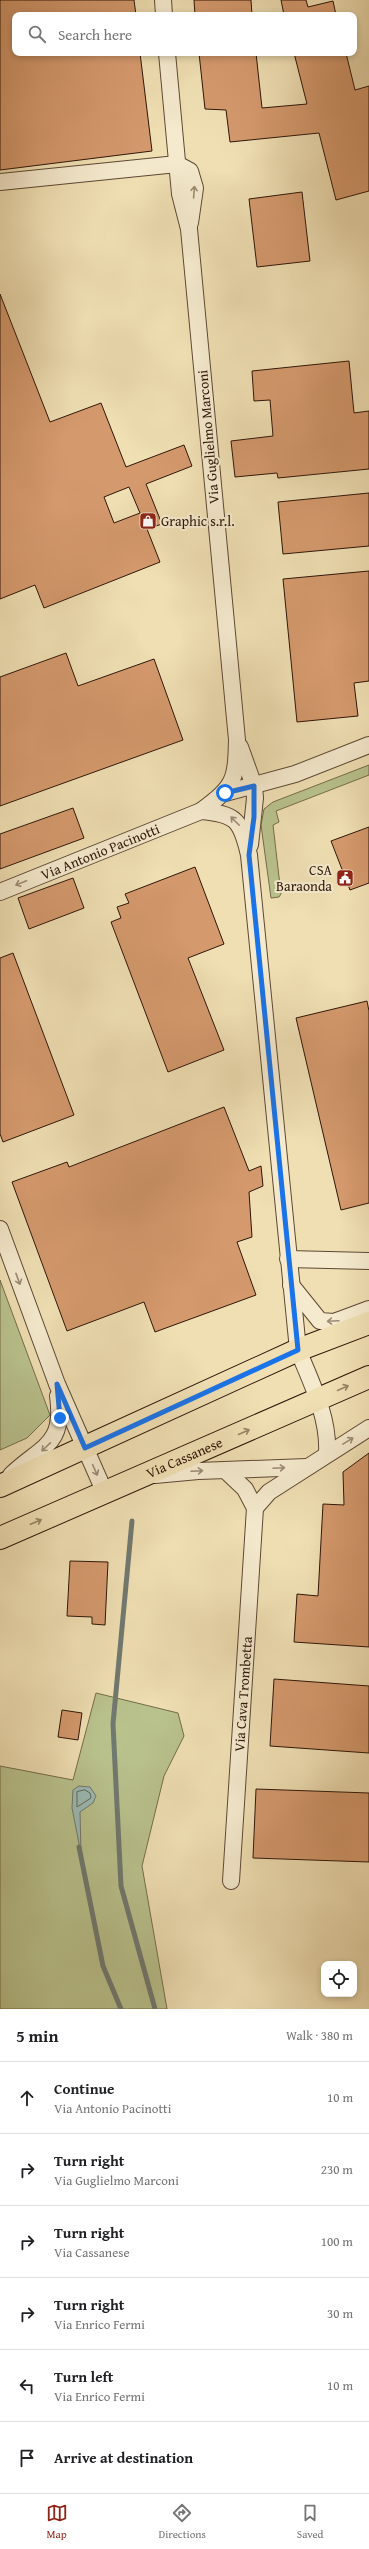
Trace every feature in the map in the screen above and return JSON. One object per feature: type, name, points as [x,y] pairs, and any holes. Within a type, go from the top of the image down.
[{"type":"main road","points":[[0,1486],[298,1350],[369,1323]]},
{"type":"main road","name":"Via Cassanese","points":[[0,1538],[369,1377]]},
{"type":"street","points":[[163,0],[164,12]]},
{"type":"street","name":"Via Guglielmo Marconi","points":[[167,56],[180,194],[189,229],[237,740],[237,769],[232,783],[225,793],[200,811]]},
{"type":"street","points":[[0,182],[177,164]]},
{"type":"street","name":"Via Guglielmo Marconi","points":[[237,740],[254,786],[254,817],[249,855]]},
{"type":"street","points":[[225,793],[295,774],[369,745]]},
{"type":"street","name":"Via Guglielmo Marconi","points":[[200,811],[223,813],[233,818],[243,830],[249,855],[298,1350],[318,1399],[328,1442],[328,1453]]},
{"type":"street","name":"Via Antonio Pacinotti","points":[[0,892],[200,811]]},
{"type":"street","points":[[0,1229],[57,1384],[106,1493]]},
{"type":"street","points":[[288,1259],[369,1261]]},
{"type":"street","points":[[291,1285],[320,1320],[334,1322],[369,1309]]},
{"type":"street","points":[[0,1486],[51,1442],[60,1418],[57,1384]]},
{"type":"street","points":[[226,1471],[245,1489],[255,1508],[269,1492],[369,1428]]},
{"type":"street","points":[[145,1476],[198,1470],[226,1471],[307,1467]]},
{"type":"street","name":"Via Cava Trombetta","points":[[231,1881],[255,1508]]},
{"type":"green space","points":[[369,765],[369,775],[276,811],[279,822],[273,825],[281,894],[279,897],[271,898],[261,825],[264,809],[273,802]]},
{"type":"green space","points":[[0,1280],[50,1415],[27,1438],[0,1450]]},
{"type":"green space","points":[[96,1693],[178,1713],[184,1736],[164,1776],[142,1866],[167,2009],[0,2009],[0,1766],[73,1780]]},
{"type":"water","points":[[79,1786],[90,1787],[96,1796],[93,1803],[80,1812],[81,1854],[72,1808],[73,1790]]},
{"type":"building","points":[[0,0],[134,0],[136,12],[12,12],[12,56],[140,56],[152,151],[0,170]]},
{"type":"building","points":[[194,0],[251,0],[252,12],[195,12]]},
{"type":"building","points":[[281,0],[306,0],[308,7],[333,1],[335,12],[283,12]]},
{"type":"building","points":[[199,56],[256,56],[262,108],[307,104],[295,56],[347,56],[355,90],[369,86],[369,191],[336,200],[319,133],[230,142],[226,110],[205,109]]},
{"type":"building","points":[[302,192],[310,261],[257,267],[249,199]]},
{"type":"building","points":[[0,294],[50,422],[101,403],[126,467],[184,445],[192,466],[146,484],[162,524],[147,529],[160,562],[44,608],[35,585],[0,599]],"holes":[[[129,487],[140,513],[114,523],[104,497]]]},
{"type":"building","points":[[349,361],[354,413],[369,411],[369,469],[278,478],[277,473],[235,477],[231,441],[273,436],[270,400],[254,401],[252,371]]},
{"type":"building","points":[[369,493],[369,546],[283,554],[278,502]]},
{"type":"building","points":[[369,571],[369,681],[354,683],[358,716],[297,722],[283,579]]},
{"type":"building","points":[[66,653],[78,686],[154,659],[183,740],[0,806],[0,677]]},
{"type":"building","points":[[73,808],[84,838],[0,869],[0,834]]},
{"type":"building","points":[[369,827],[369,883],[350,890],[331,841]]},
{"type":"building","points":[[195,867],[224,944],[188,958],[224,1050],[168,1072],[111,922],[121,918],[117,907],[129,903],[125,894]]},
{"type":"building","points":[[73,878],[84,908],[29,929],[18,898]]},
{"type":"building","points":[[13,953],[74,1115],[3,1142],[0,1134],[0,958]]},
{"type":"building","points":[[367,1001],[369,1011],[369,1203],[341,1210],[296,1018]]},
{"type":"building","points":[[224,1107],[249,1171],[261,1166],[263,1186],[249,1192],[252,1237],[237,1242],[256,1295],[155,1332],[144,1302],[67,1331],[12,1182],[67,1162],[69,1167]]},
{"type":"building","points":[[369,1453],[369,1647],[294,1642],[297,1594],[318,1596],[323,1504],[344,1505],[343,1472]]},
{"type":"building","points":[[70,1561],[108,1562],[105,1625],[92,1624],[92,1617],[67,1616]]},
{"type":"building","points":[[274,1679],[369,1686],[369,1753],[270,1746]]},
{"type":"building","points":[[62,1710],[82,1713],[78,1740],[58,1737]]},
{"type":"building","points":[[256,1789],[369,1793],[369,1862],[253,1858]]},
{"type":"waterway","points":[[132,1521],[113,1724],[121,1886],[155,2009]]},
{"type":"waterway","points":[[79,1847],[103,1966],[121,2009]]},
{"type":"place","name":"Graphic s.r.l.","points":[[148,521]]},
{"type":"place","name":"CSA Baraonda","points":[[345,878]]},
{"type":"route","points":[[60,1418],[57,1384],[85,1448],[298,1350],[249,855],[254,817],[254,786],[225,793]]}]
